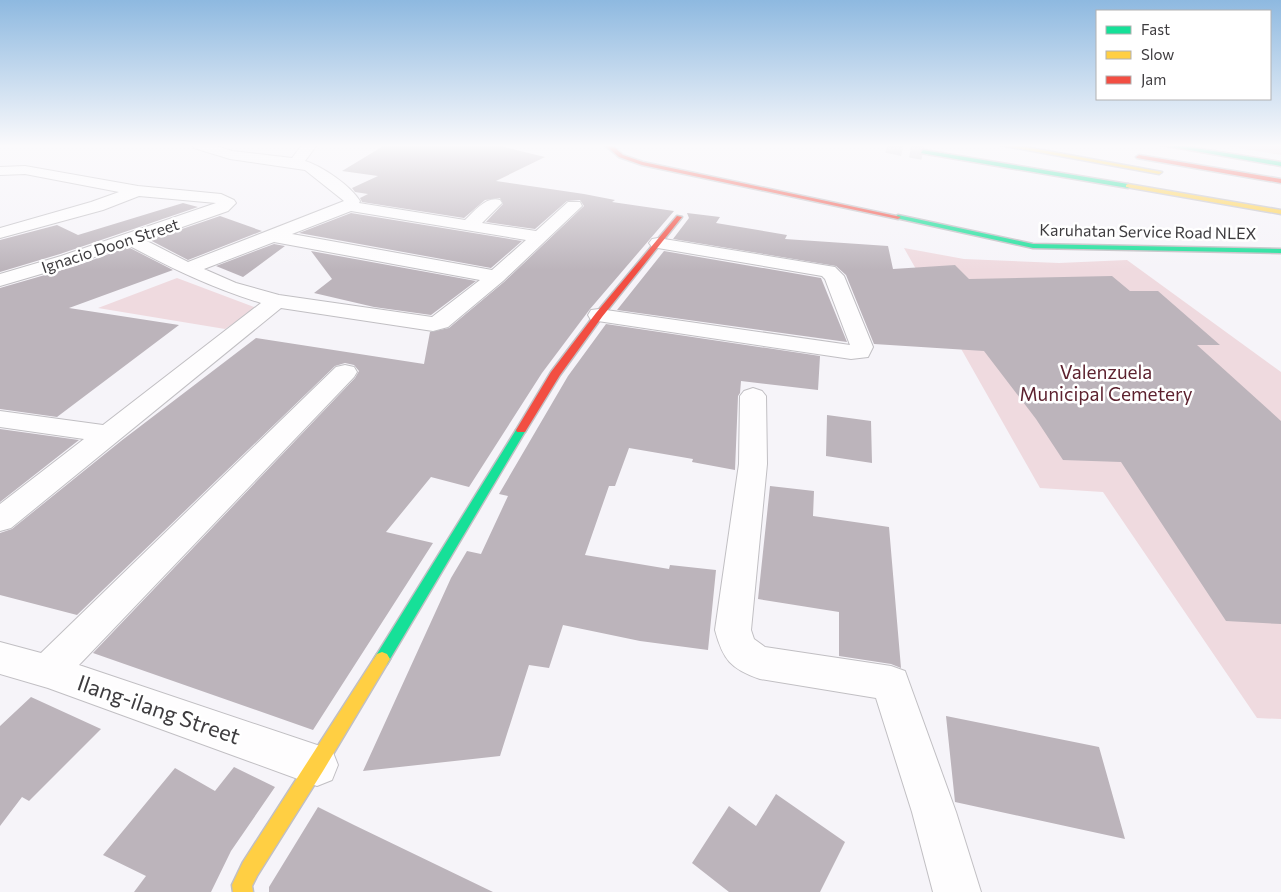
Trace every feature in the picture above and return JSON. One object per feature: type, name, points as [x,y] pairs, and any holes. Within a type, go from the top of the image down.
[{"type":"main road","name":"Karuhatan Service Road NLEX","points":[[757,187],[1033,246],[1281,251]]},
{"type":"main road","points":[[1130,187],[1281,212]]},
{"type":"main road","points":[[1249,187],[1281,192]]},
{"type":"main road","points":[[243,892],[242,886],[250,869],[317,765],[555,374],[599,315],[679,217]]},
{"type":"street","name":"Ignacio Doon Street","points":[[0,280],[130,239],[222,207],[228,202],[114,187]]},
{"type":"street","points":[[336,187],[349,196],[352,201],[349,206]]},
{"type":"street","points":[[0,233],[97,206],[138,191]]},
{"type":"street","points":[[469,225],[494,203]]},
{"type":"street","points":[[187,269],[349,206],[538,237]]},
{"type":"street","points":[[130,239],[187,269],[229,287],[276,301],[432,324],[440,322],[496,277],[574,206]]},
{"type":"street","points":[[272,236],[496,277]]},
{"type":"street","points":[[599,315],[860,352],[862,347],[833,274],[828,271],[658,243]]},
{"type":"street","points":[[0,520],[276,301]]},
{"type":"street","points":[[48,671],[345,372]]},
{"type":"street","points":[[753,396],[753,464],[732,630],[738,649],[745,656],[760,663],[891,684],[934,812],[957,892]]},
{"type":"street","points":[[0,419],[110,434]]},
{"type":"street","name":"Ilang-ilang Street","points":[[0,658],[48,671],[317,765]]},
{"type":"green space","name":"Valenzuela Municipal Cemetery","points":[[904,248],[964,259],[1059,263],[1127,260],[1281,372],[1281,719],[1257,718],[1103,492],[1040,488]]},
{"type":"green space","points":[[177,278],[257,308],[225,329],[98,308]]},
{"type":"building","points":[[534,187],[615,200],[612,202],[674,211],[590,309],[542,373],[469,487],[431,477],[386,532],[433,543],[313,730],[93,653],[355,378],[359,371],[354,365],[345,363],[335,366],[77,615],[0,595],[0,533],[12,529],[121,441],[256,338],[424,364],[430,332],[449,328],[504,282],[584,206],[580,200],[567,201],[535,229],[486,222],[503,204],[500,198],[485,200],[464,218],[362,202],[360,198],[368,194],[355,192],[352,188]]},
{"type":"building","points":[[183,203],[198,207],[60,254],[0,272],[0,240],[57,225],[78,235]]},
{"type":"building","points":[[351,213],[522,241],[491,268],[299,233]]},
{"type":"building","name":"Valenzuela Municipal Cemetery","points":[[687,213],[720,217],[716,223],[787,235],[785,239],[888,246],[893,269],[955,265],[969,279],[1112,276],[1130,291],[1158,291],[1220,345],[1197,345],[1281,421],[1281,624],[1226,621],[1121,462],[1063,460],[1036,419],[984,351],[874,344],[846,275],[836,266],[673,239],[689,218]]},
{"type":"building","points":[[220,216],[262,231],[188,260],[150,240]]},
{"type":"building","points":[[274,244],[285,246],[243,277],[216,266]]},
{"type":"building","points":[[128,247],[173,270],[69,308],[179,325],[57,417],[0,409],[0,288],[76,266]]},
{"type":"building","points":[[311,251],[476,281],[431,315],[374,307],[314,293],[332,279]]},
{"type":"building","points":[[664,251],[821,278],[847,342],[617,310]]},
{"type":"building","points":[[606,324],[820,356],[818,390],[741,381],[738,396],[735,470],[692,462],[693,459],[629,448],[615,486],[609,486],[585,555],[669,569],[670,565],[716,570],[708,650],[640,641],[563,625],[549,668],[529,665],[500,756],[363,771],[451,578],[467,551],[481,554],[508,496],[499,494],[568,376]]},
{"type":"building","points":[[827,415],[871,421],[872,463],[826,456]]},
{"type":"building","points":[[0,429],[79,440],[0,502]]},
{"type":"building","points":[[770,486],[814,491],[813,516],[889,527],[901,668],[891,664],[839,656],[839,612],[758,599]]},
{"type":"building","points":[[31,697],[101,729],[29,801],[22,797],[0,826],[0,726]]},
{"type":"building","points":[[946,716],[1099,747],[1125,839],[955,802]]},
{"type":"building","points":[[234,767],[275,787],[231,851],[211,892],[134,892],[146,876],[103,855],[175,768],[215,791]]},
{"type":"building","points":[[776,794],[845,842],[820,892],[729,892],[692,863],[729,806],[756,826]]},
{"type":"building","points":[[318,807],[493,892],[269,892],[269,887]]},
{"type":"traffic: fast","points":[[898,217],[1033,246],[1281,251]]},
{"type":"traffic: fast","points":[[382,659],[521,430]]},
{"type":"traffic: slow","points":[[1132,187],[1281,212]]},
{"type":"traffic: slow","points":[[243,892],[242,885],[250,869],[382,659]]},
{"type":"traffic: jam","points":[[754,187],[898,217]]},
{"type":"traffic: jam","points":[[521,430],[555,374],[599,315],[679,217]]}]
